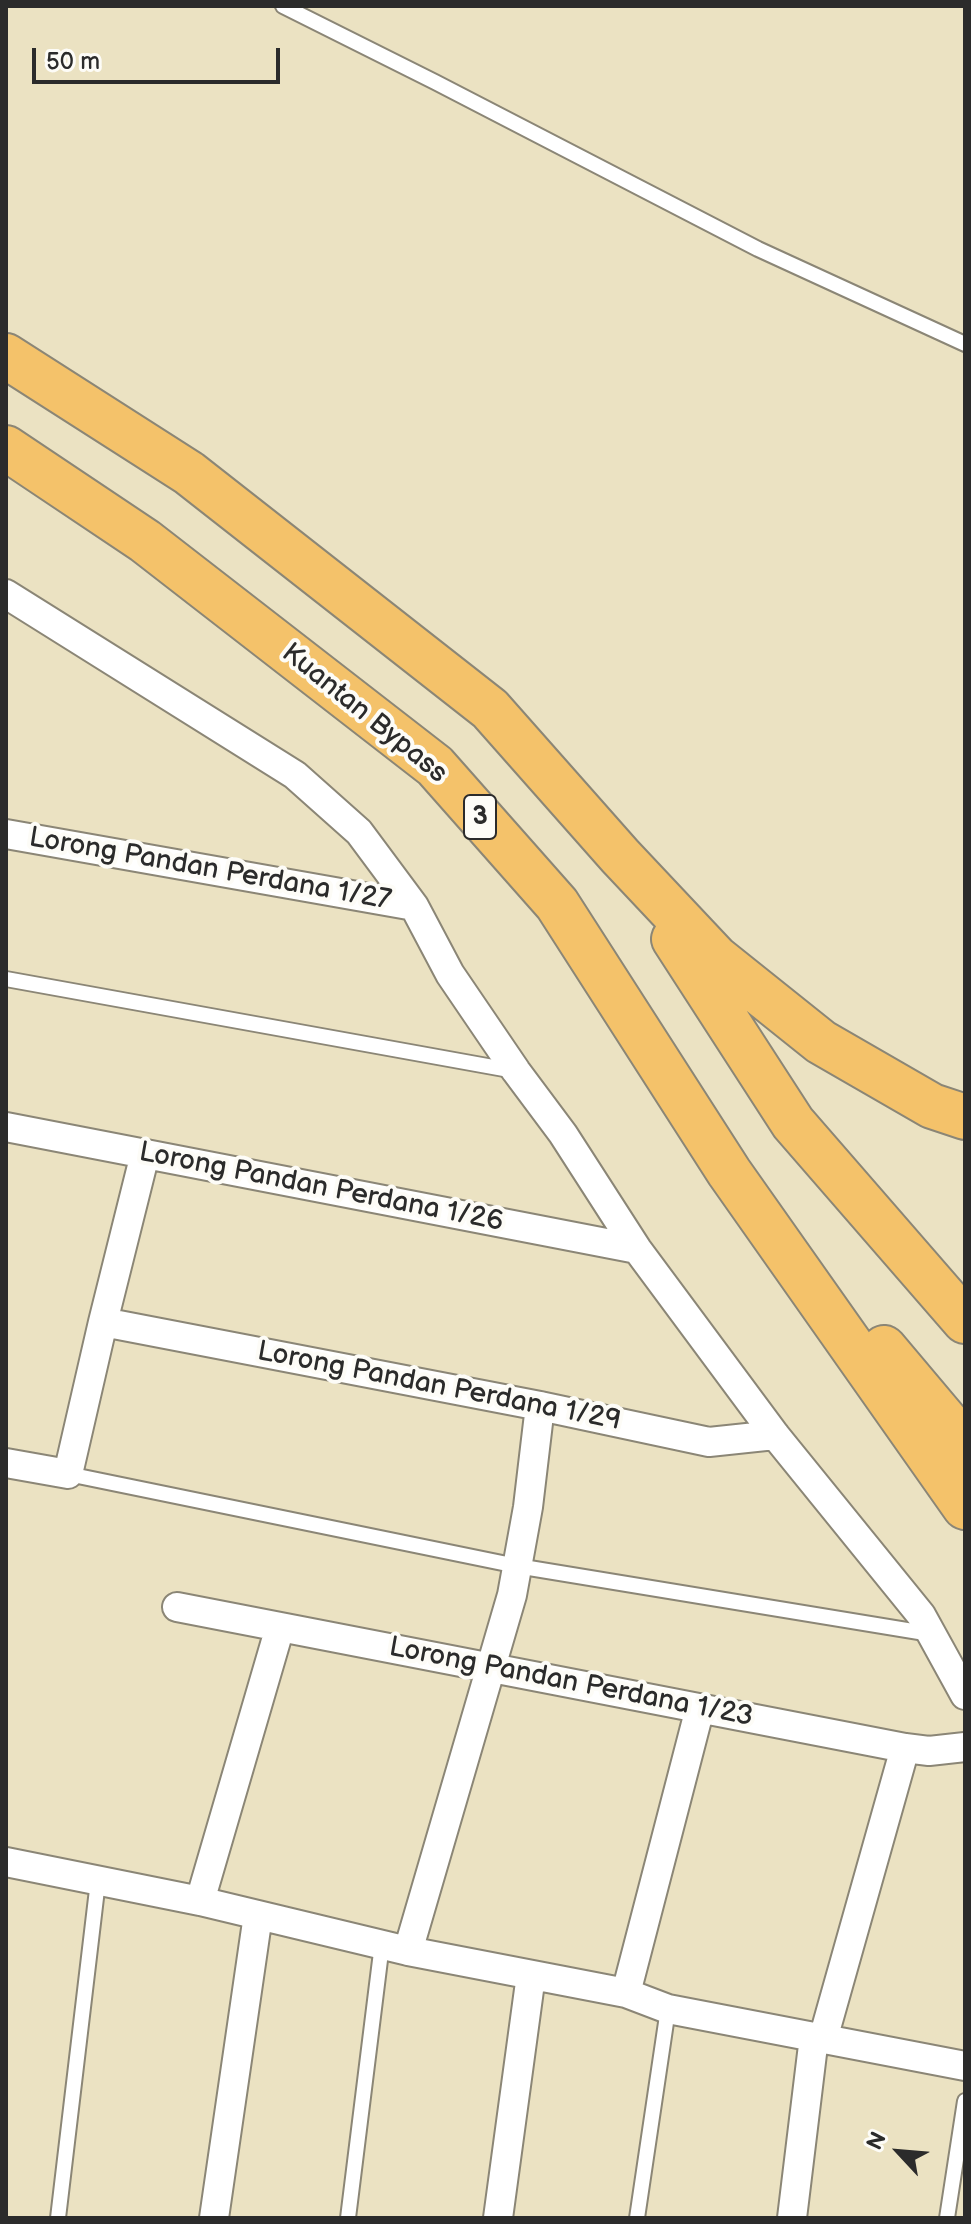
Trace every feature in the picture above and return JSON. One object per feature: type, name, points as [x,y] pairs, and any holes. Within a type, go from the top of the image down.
[{"type":"highway","points":[[6,356],[189,473],[490,709],[620,856],[716,958],[821,1042],[932,1106],[965,1117]]},
{"type":"highway","name":"Kuantan Bypass","points":[[6,448],[145,541],[435,766],[557,904],[729,1172]]},
{"type":"highway","points":[[620,856],[793,1123],[965,1321]]},
{"type":"highway","points":[[729,1172],[965,1507]]},
{"type":"highway","name":"3","points":[[729,1172],[965,1444]]},
{"type":"street","points":[[6,594],[295,775],[359,832],[414,906],[450,974],[563,1134],[637,1249],[775,1435],[921,1615],[965,1695]]},
{"type":"street","name":"Lorong Pandan Perdana 1/27","points":[[6,834],[414,906]]},
{"type":"street","name":"Lorong Pandan Perdana 1/26","points":[[6,1128],[637,1249]]},
{"type":"street","points":[[6,1463],[68,1474],[145,1154]]},
{"type":"street","name":"Lorong Pandan Perdana 1/29","points":[[103,1322],[540,1406],[709,1442],[775,1435]]},
{"type":"street","points":[[395,1948],[492,1668],[512,1595],[528,1507],[540,1406]]},
{"type":"street","name":"Lorong Pandan Perdana 1/23","points":[[177,1607],[905,1748],[929,1751],[965,1747]]},
{"type":"street","points":[[200,1901],[280,1627]]},
{"type":"street","points":[[626,1993],[700,1708]]},
{"type":"street","points":[[792,2218],[818,2038],[905,1748]]},
{"type":"street","points":[[6,1862],[200,1901],[395,1948],[626,1993],[668,2009],[965,2066]]},
{"type":"street","points":[[214,2218],[258,1915]]},
{"type":"street","points":[[498,2218],[531,1975]]},
{"type":"lane","points":[[283,6],[758,249],[965,344]]},
{"type":"lane","points":[[6,979],[516,1071]]},
{"type":"lane","points":[[68,1474],[517,1566],[932,1634]]},
{"type":"lane","points":[[58,2218],[98,1881]]},
{"type":"lane","points":[[348,2218],[395,1948]]},
{"type":"lane","points":[[637,2218],[668,2009]]},
{"type":"lane","points":[[947,2218],[965,2101]]}]
